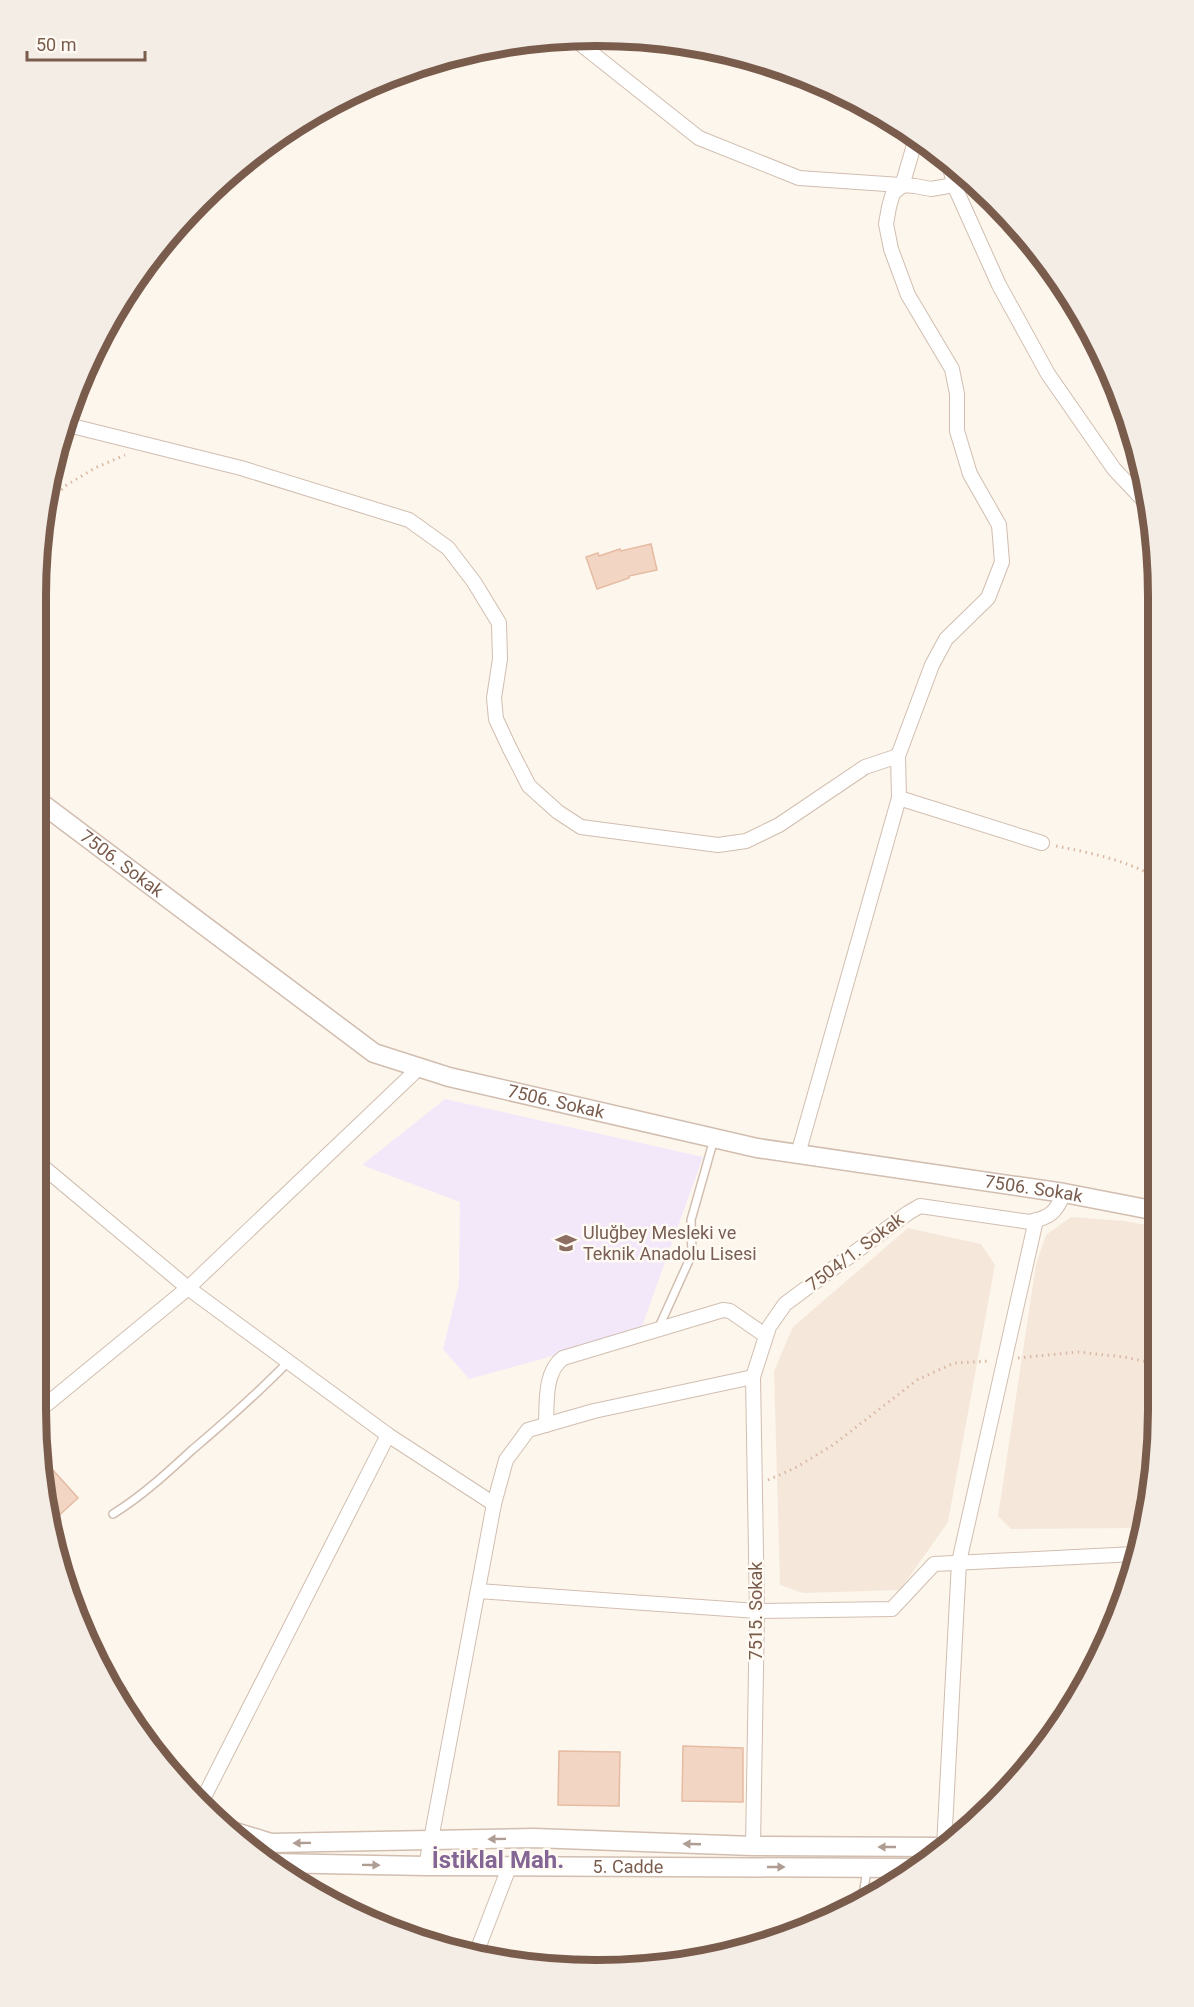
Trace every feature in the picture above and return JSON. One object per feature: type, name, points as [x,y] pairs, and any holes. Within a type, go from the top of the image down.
[{"type":"street","points":[[584,47],[699,138],[799,178],[931,189],[954,184]]},
{"type":"street","points":[[909,186],[914,147]]},
{"type":"street","points":[[952,177],[999,285],[1048,374],[1113,469],[1138,495]]},
{"type":"street","points":[[798,1154],[899,798],[898,756],[932,665],[946,639],[988,598],[1002,562],[999,525],[970,474],[957,431],[957,394],[952,369],[908,295],[891,249],[886,224],[893,193],[909,186]]},
{"type":"street","points":[[74,426],[241,468],[409,520],[448,548],[474,582],[499,624],[500,659],[494,698],[496,719],[510,749],[529,786],[558,812],[581,827],[718,845],[746,841],[779,825],[865,767],[898,756]]},
{"type":"street","points":[[899,798],[1042,843]]},
{"type":"street","name":"7506. Sokak","points":[[46,807],[374,1053],[449,1077],[757,1148],[1064,1193],[1148,1209]]},
{"type":"street","points":[[46,1405],[188,1288],[420,1067]]},
{"type":"street","points":[[46,1169],[188,1288],[388,1436],[494,1504]]},
{"type":"street","points":[[946,1836],[959,1562],[1036,1220],[1045,1218],[1058,1208],[1064,1193]]},
{"type":"street","name":"7504/1. Sokak","points":[[753,1377],[769,1327],[785,1304],[920,1206],[1030,1222],[1036,1220]]},
{"type":"street","points":[[546,1425],[551,1372],[557,1362],[563,1358],[723,1310],[730,1311],[766,1336]]},
{"type":"street","points":[[426,1866],[494,1504],[506,1460],[528,1430],[594,1411],[753,1377]]},
{"type":"street","name":"7515. Sokak","points":[[753,1377],[757,1611],[753,1846]]},
{"type":"street","points":[[205,1796],[388,1436]]},
{"type":"street","points":[[478,1591],[757,1611],[892,1609],[934,1564],[1128,1554]]},
{"type":"street","points":[[249,1836],[271,1843],[534,1838],[753,1846],[932,1847]]},
{"type":"street","name":"5. Cadde","points":[[284,1863],[903,1868]]},
{"type":"street","points":[[478,1947],[510,1865]]},
{"type":"lane","points":[[658,1330],[692,1254],[691,1221],[714,1138]]},
{"type":"lane","points":[[113,1514],[135,1500],[182,1460],[262,1390],[288,1362]]},
{"type":"lane","points":[[864,1892],[867,1868]]},
{"type":"path","points":[[56,495],[64,486],[95,468],[149,445]]},
{"type":"path","points":[[1042,843],[1103,855],[1148,874]]},
{"type":"path","points":[[755,1486],[795,1468],[833,1445],[917,1380],[954,1363],[1078,1352],[1124,1356],[1148,1362]]},
{"type":"shaded area","name":"Uluğbey Mesleki ve Teknik Anadolu Lisesi","points":[[445,1099],[703,1157],[640,1332],[469,1379],[443,1349],[459,1284],[460,1202],[362,1165]]},
{"type":"shaded area","points":[[1071,1217],[1125,1221],[1148,1225],[1148,1410],[1143,1482],[1134,1528],[1011,1529],[998,1516],[1036,1264],[1046,1235]]},
{"type":"shaded area","points":[[908,1228],[981,1244],[995,1265],[948,1522],[900,1590],[803,1593],[780,1585],[774,1371],[793,1327]]},
{"type":"building","points":[[651,544],[657,570],[629,576],[629,578],[597,589],[586,557]]},
{"type":"building","points":[[50,1466],[78,1498],[57,1517]]},
{"type":"building","points":[[683,1746],[743,1748],[743,1802],[682,1801]]},
{"type":"building","points":[[559,1751],[620,1752],[619,1806],[558,1805]]},
{"type":"place","name":"Uluğbey Mesleki ve Teknik Anadolu Lisesi","points":[[566,1243]]},
{"type":"district","name":"İstiklal Mah.","points":[[498,1860]]}]
